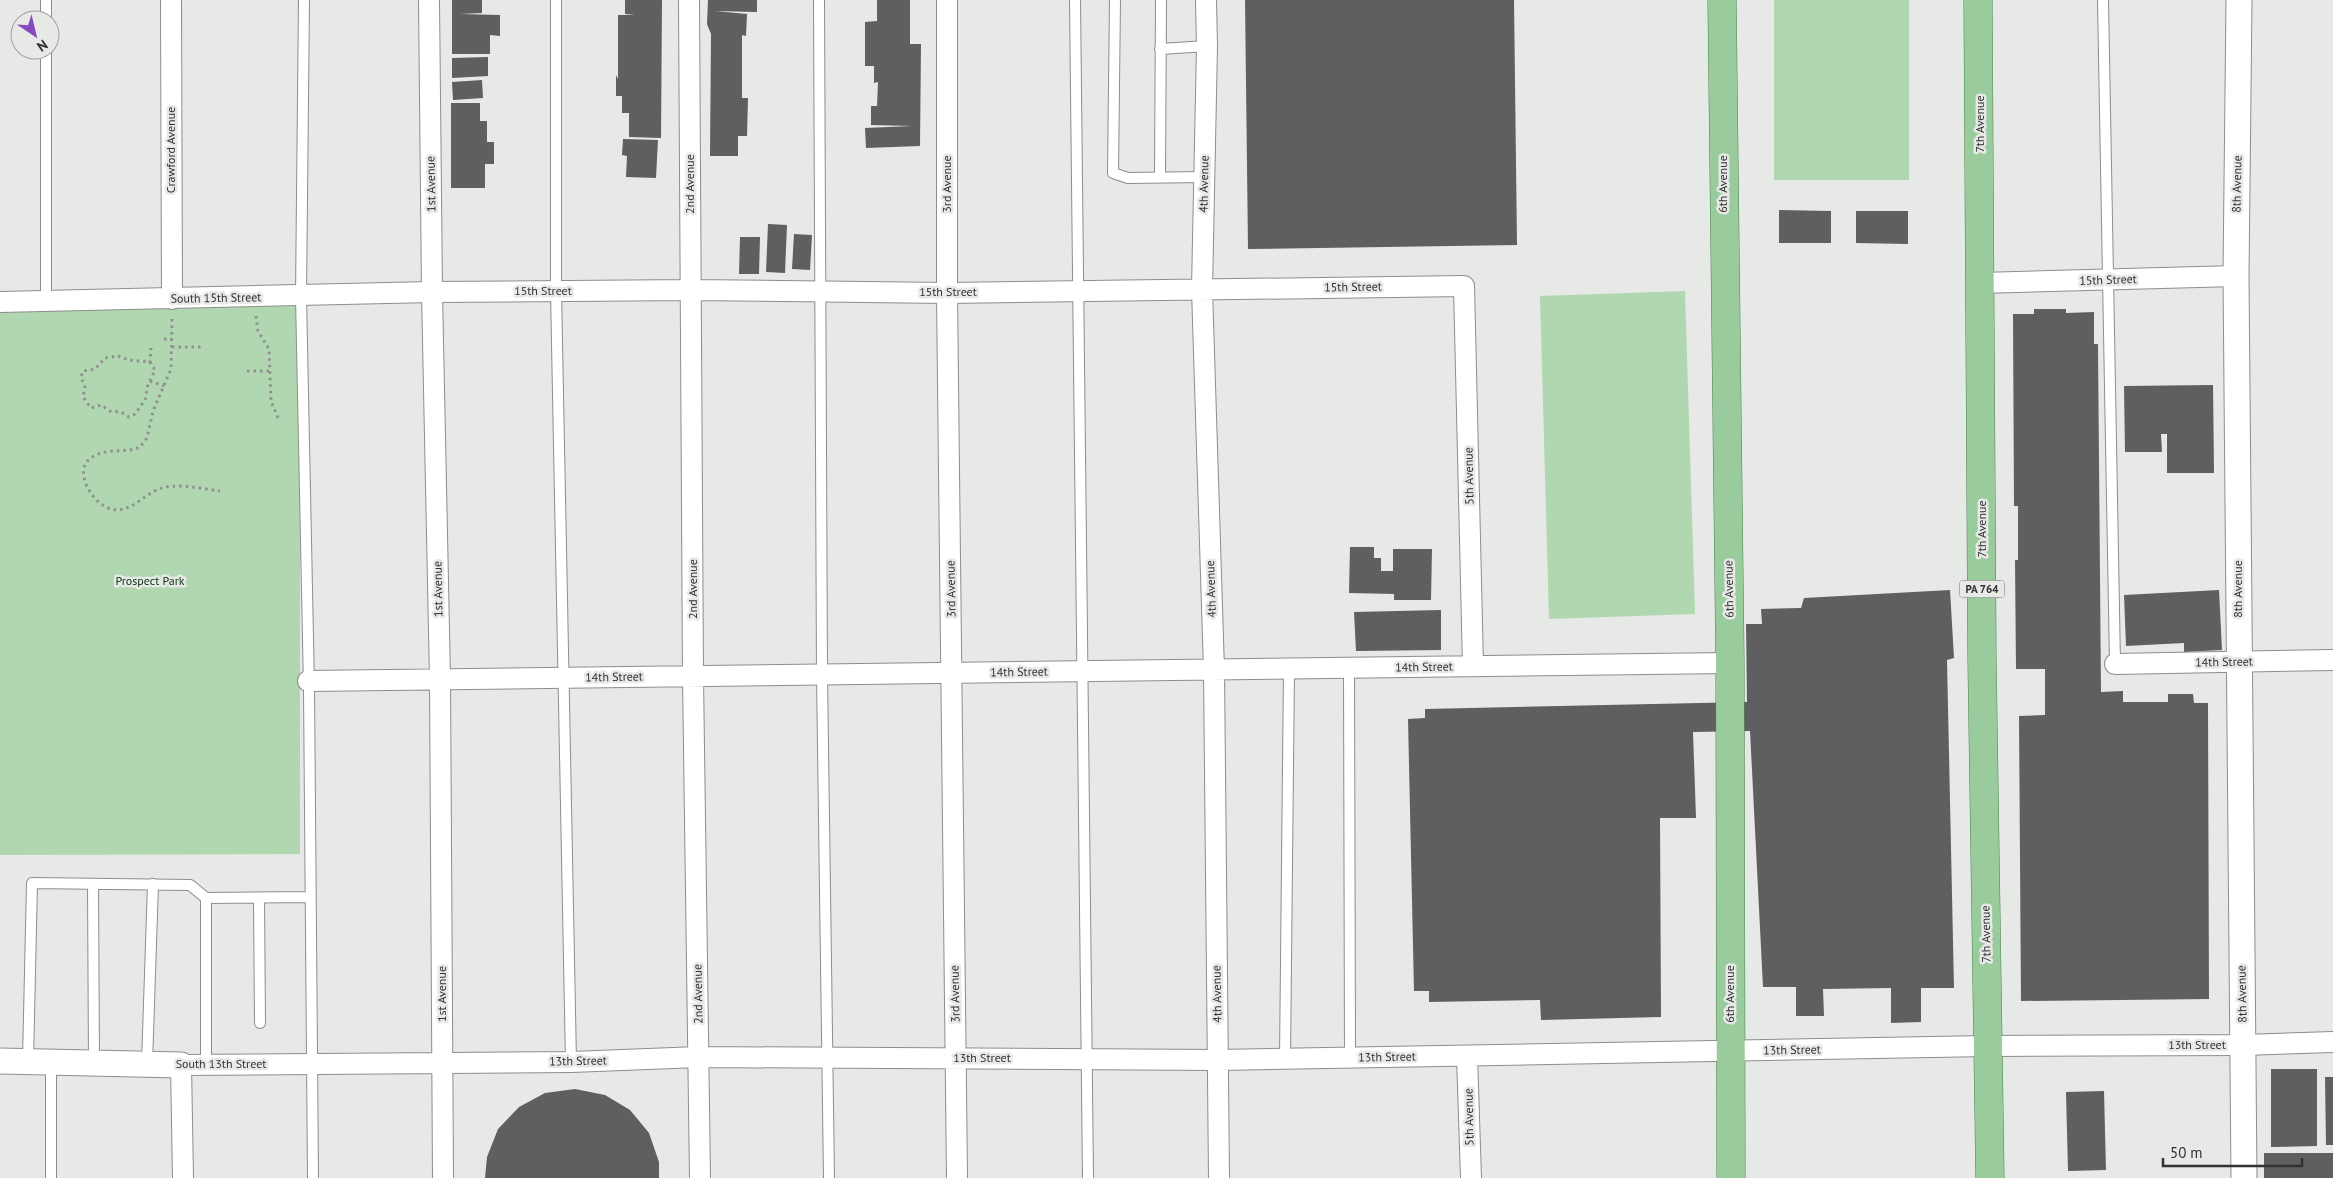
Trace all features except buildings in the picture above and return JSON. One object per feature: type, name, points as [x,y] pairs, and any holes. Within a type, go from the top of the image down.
[{"type":"main road","name":"6th Avenue","points":[[1722,0],[1730,663],[1731,1178]]},
{"type":"main road","name":"7th Avenue","points":[[1978,0],[1982,659],[1990,1178]]},
{"type":"street","name":"Crawford Avenue","points":[[171,0],[172,309]]},
{"type":"street","name":"1st Avenue","points":[[429,0],[432,292],[440,679],[443,1178]]},
{"type":"street","name":"2nd Avenue","points":[[689,0],[693,676],[700,1178]]},
{"type":"street","name":"3rd Avenue","points":[[947,0],[947,293],[957,1178]]},
{"type":"street","name":"4th Avenue","points":[[1206,0],[1207,46],[1202,289],[1214,670],[1219,1178]]},
{"type":"street","name":"8th Avenue","points":[[2239,0],[2236,276],[2244,1178]]},
{"type":"street","name":"15th Street","points":[[1981,283],[2236,276]]},
{"type":"street","name":"15th Street","points":[[432,292],[690,290],[947,293],[1464,286]]},
{"type":"street","name":"5th Avenue","points":[[1464,286],[1473,666]]},
{"type":"street","name":"South 15th Street","points":[[0,302],[46,301],[172,309],[301,296],[432,292]]},
{"type":"street","name":"14th Street","points":[[2115,664],[2333,660]]},
{"type":"street","name":"14th Street","points":[[308,681],[1730,663]]},
{"type":"street","name":"13th Street","points":[[442,1062],[571,1062],[699,1057],[1218,1060],[1988,1046],[2243,1045],[2333,1042]]},
{"type":"street","name":"5th Avenue","points":[[1468,1056],[1470,1178]]},
{"type":"street","name":"South 13th Street","points":[[0,1061],[181,1065],[442,1062]]},
{"type":"street","points":[[181,1065],[183,1178]]},
{"type":"lane","points":[[304,0],[301,296],[308,681],[313,1178]]},
{"type":"lane","points":[[556,0],[556,291],[571,1062]]},
{"type":"lane","points":[[819,0],[822,674],[829,1178]]},
{"type":"lane","points":[[1075,0],[1088,1178]]},
{"type":"lane","points":[[1115,0],[1113,173],[1128,178],[1160,176],[1204,177]]},
{"type":"lane","points":[[1160,176],[1161,0]]},
{"type":"lane","points":[[2103,0],[2115,664]]},
{"type":"lane","points":[[1160,49],[1207,46]]},
{"type":"lane","points":[[46,60],[46,301]]},
{"type":"lane","points":[[1349,668],[1350,1058]]},
{"type":"lane","points":[[1285,1059],[1289,669]]},
{"type":"lane","points":[[51,1178],[40,1061],[32,883],[190,885],[206,898],[310,897]]},
{"type":"lane","points":[[93,884],[94,1062]]},
{"type":"lane","points":[[146,1064],[153,884]]},
{"type":"lane","points":[[206,898],[206,1065]]},
{"type":"lane","points":[[259,898],[260,1023]]},
{"type":"path","points":[[172,309],[171,369],[153,412],[147,438],[140,448],[101,453],[90,458],[86,463],[84,474],[88,491],[102,505],[119,510],[130,507],[152,492],[166,487],[220,491]]},
{"type":"path","points":[[256,316],[258,332],[269,349],[271,401],[279,420]]},
{"type":"path","points":[[164,339],[172,339]]},
{"type":"path","points":[[172,347],[203,347]]},
{"type":"path","points":[[150,362],[129,360],[118,356],[106,357],[95,369],[83,371],[81,377],[86,387],[84,399],[93,408],[101,405],[110,411],[121,412],[129,418],[135,414],[145,400],[155,370],[150,362],[151,348]]},
{"type":"path","points":[[247,371],[271,371]]},
{"type":"path","points":[[150,381],[164,386]]},
{"type":"green space","points":[[1774,0],[1909,0],[1909,180],[1774,180]]},
{"type":"green space","points":[[1685,291],[1695,614],[1549,619],[1540,296]]},
{"type":"green space","name":"Prospect Park","points":[[300,306],[300,854],[0,855],[0,307]]}]
